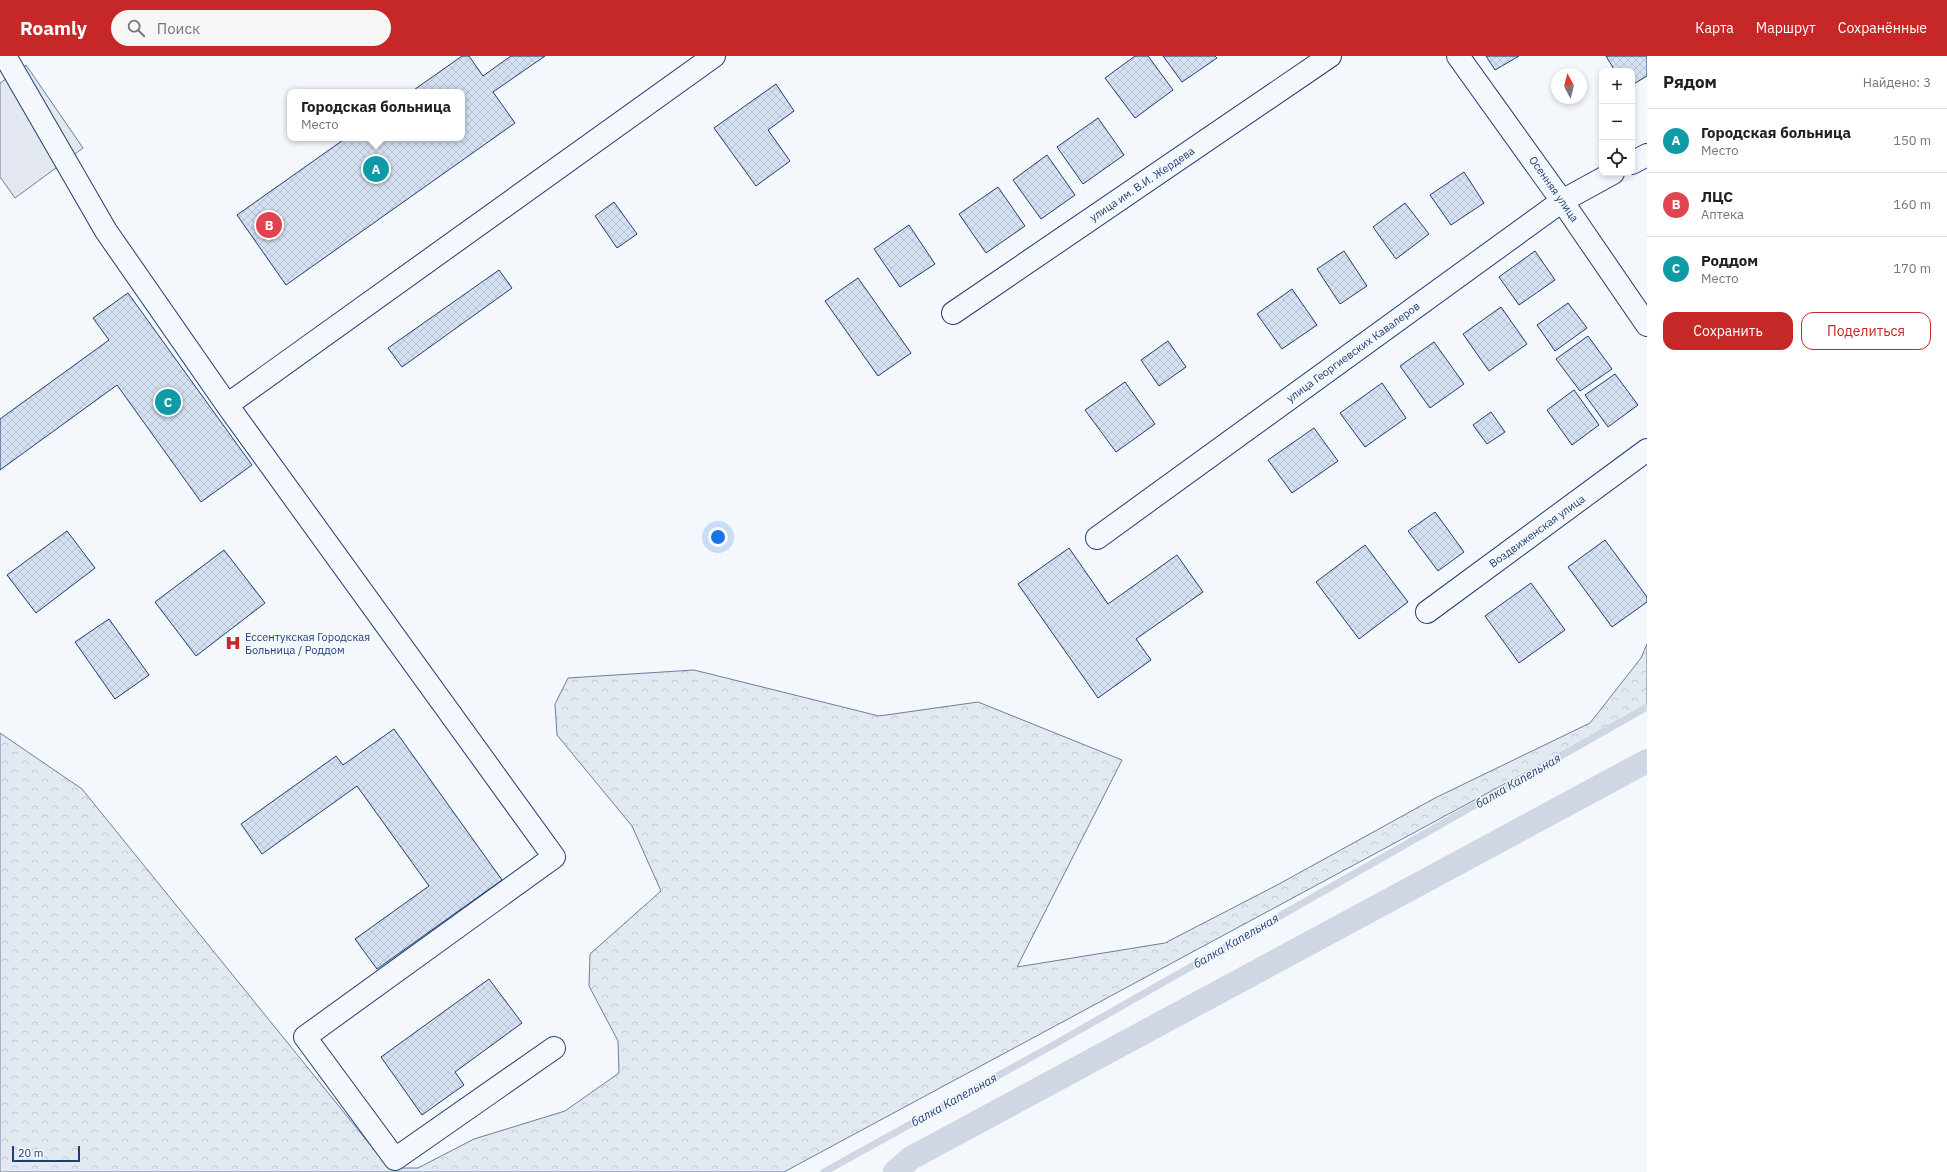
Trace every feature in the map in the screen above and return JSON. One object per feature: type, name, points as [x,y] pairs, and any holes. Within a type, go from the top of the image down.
[{"type":"street","points":[[5,56],[106,231],[227,405],[554,857],[305,1037],[395,1159],[554,1048]]},
{"type":"street","points":[[227,405],[714,56]]},
{"type":"street","name":"улица им. В.И. Жердева","points":[[953,313],[1330,56]]},
{"type":"street","name":"Осенняя улица","points":[[1458,56],[1562,201],[1647,325]]},
{"type":"street","points":[[1635,161],[1647,155]]},
{"type":"street","name":"улица Георгиевских Кавалеров","points":[[1097,538],[1562,201],[1608,176]]},
{"type":"street","name":"Воздвиженская улица","points":[[1427,612],[1647,450]]},
{"type":"green space","points":[[1647,644],[1647,705],[1521,775],[784,1172],[0,1172],[0,733],[82,789],[389,1168],[418,1168],[474,1139],[565,1111],[619,1073],[618,1041],[589,986],[590,954],[661,891],[632,826],[557,735],[555,704],[568,678],[694,670],[879,716],[978,702],[1122,760],[1017,967],[1165,943],[1279,884],[1435,798],[1590,723],[1641,658]]},
{"type":"shaded area","points":[[26,65],[83,148],[15,198],[0,177],[0,83]]},
{"type":"building","points":[[462,56],[469,56],[483,76],[511,56],[545,56],[493,92],[515,123],[286,285],[237,215],[342,141],[465,141],[465,89],[415,89]]},
{"type":"building","points":[[1135,56],[1148,56],[1173,90],[1135,118],[1105,78]]},
{"type":"building","points":[[1163,56],[1215,56],[1217,58],[1182,82]]},
{"type":"building","points":[[1486,56],[1519,56],[1495,70]]},
{"type":"building","points":[[1606,56],[1647,56],[1647,76],[1635,83],[1635,68],[1613,68]]},
{"type":"building","points":[[776,84],[794,111],[768,130],[790,161],[756,186],[714,128]]},
{"type":"building","points":[[1098,118],[1124,155],[1083,184],[1057,147]]},
{"type":"building","points":[[1047,155],[1075,195],[1041,219],[1013,180]]},
{"type":"building","points":[[1464,172],[1484,203],[1451,225],[1430,195]]},
{"type":"building","points":[[998,187],[1025,226],[986,253],[959,214]]},
{"type":"building","points":[[614,202],[637,234],[617,248],[595,216]]},
{"type":"building","points":[[1405,203],[1429,234],[1396,259],[1373,227]]},
{"type":"building","points":[[909,225],[935,264],[900,287],[874,249]]},
{"type":"building","points":[[1344,251],[1367,286],[1340,304],[1317,269]]},
{"type":"building","points":[[1535,251],[1555,280],[1519,305],[1499,277]]},
{"type":"building","points":[[499,270],[512,288],[402,367],[388,348]]},
{"type":"building","points":[[858,278],[911,353],[878,376],[825,301]]},
{"type":"building","points":[[1292,289],[1317,325],[1282,349],[1257,314]]},
{"type":"building","points":[[128,293],[252,465],[201,502],[117,385],[0,470],[0,419],[109,340],[93,318]]},
{"type":"building","points":[[1568,303],[1587,328],[1555,351],[1537,325]]},
{"type":"building","points":[[1501,307],[1527,344],[1489,371],[1463,334]]},
{"type":"building","points":[[1588,336],[1612,369],[1580,391],[1556,359]]},
{"type":"building","points":[[1168,341],[1186,367],[1159,386],[1141,360]]},
{"type":"building","points":[[1434,342],[1464,384],[1430,408],[1400,366]]},
{"type":"building","points":[[1615,374],[1638,405],[1608,427],[1585,395]]},
{"type":"building","points":[[1125,382],[1155,424],[1116,452],[1085,410]]},
{"type":"building","points":[[1382,383],[1406,418],[1365,447],[1340,413]]},
{"type":"building","points":[[1574,390],[1599,425],[1572,445],[1547,410]]},
{"type":"building","points":[[1491,412],[1505,432],[1487,444],[1473,425]]},
{"type":"building","points":[[1314,428],[1338,461],[1292,493],[1268,460]]},
{"type":"building","points":[[1435,512],[1464,552],[1438,571],[1408,531]]},
{"type":"building","points":[[67,531],[95,568],[36,613],[7,575]]},
{"type":"building","points":[[1605,540],[1647,597],[1647,602],[1612,627],[1568,567]]},
{"type":"building","points":[[1365,545],[1408,602],[1359,639],[1316,582]]},
{"type":"building","points":[[1069,548],[1108,604],[1177,555],[1203,592],[1136,639],[1151,660],[1098,698],[1018,584]]},
{"type":"building","points":[[224,550],[265,603],[196,656],[155,602]]},
{"type":"building","points":[[1531,583],[1565,630],[1519,663],[1485,616]]},
{"type":"building","points":[[109,619],[149,675],[115,699],[75,642]]},
{"type":"building","points":[[394,729],[502,880],[377,969],[355,939],[429,886],[357,786],[262,854],[241,824],[336,756],[343,765]]},
{"type":"building","points":[[489,979],[522,1023],[455,1072],[464,1085],[422,1115],[381,1057]]},
{"type":"waterway","name":"балка Капельная","points":[[824,1172],[1048,1048],[1647,707]]},
{"type":"waterway","points":[[895,1172],[911,1158],[1647,761]]},
{"type":"place","name":"Городская больница","points":[[376,169]]},
{"type":"place","name":"ЛЦС","points":[[269,225]]},
{"type":"place","name":"Роддом","points":[[168,402]]},
{"type":"place","name":"Ессентукская Городская Больница / Роддом","points":[[233,643]]}]
